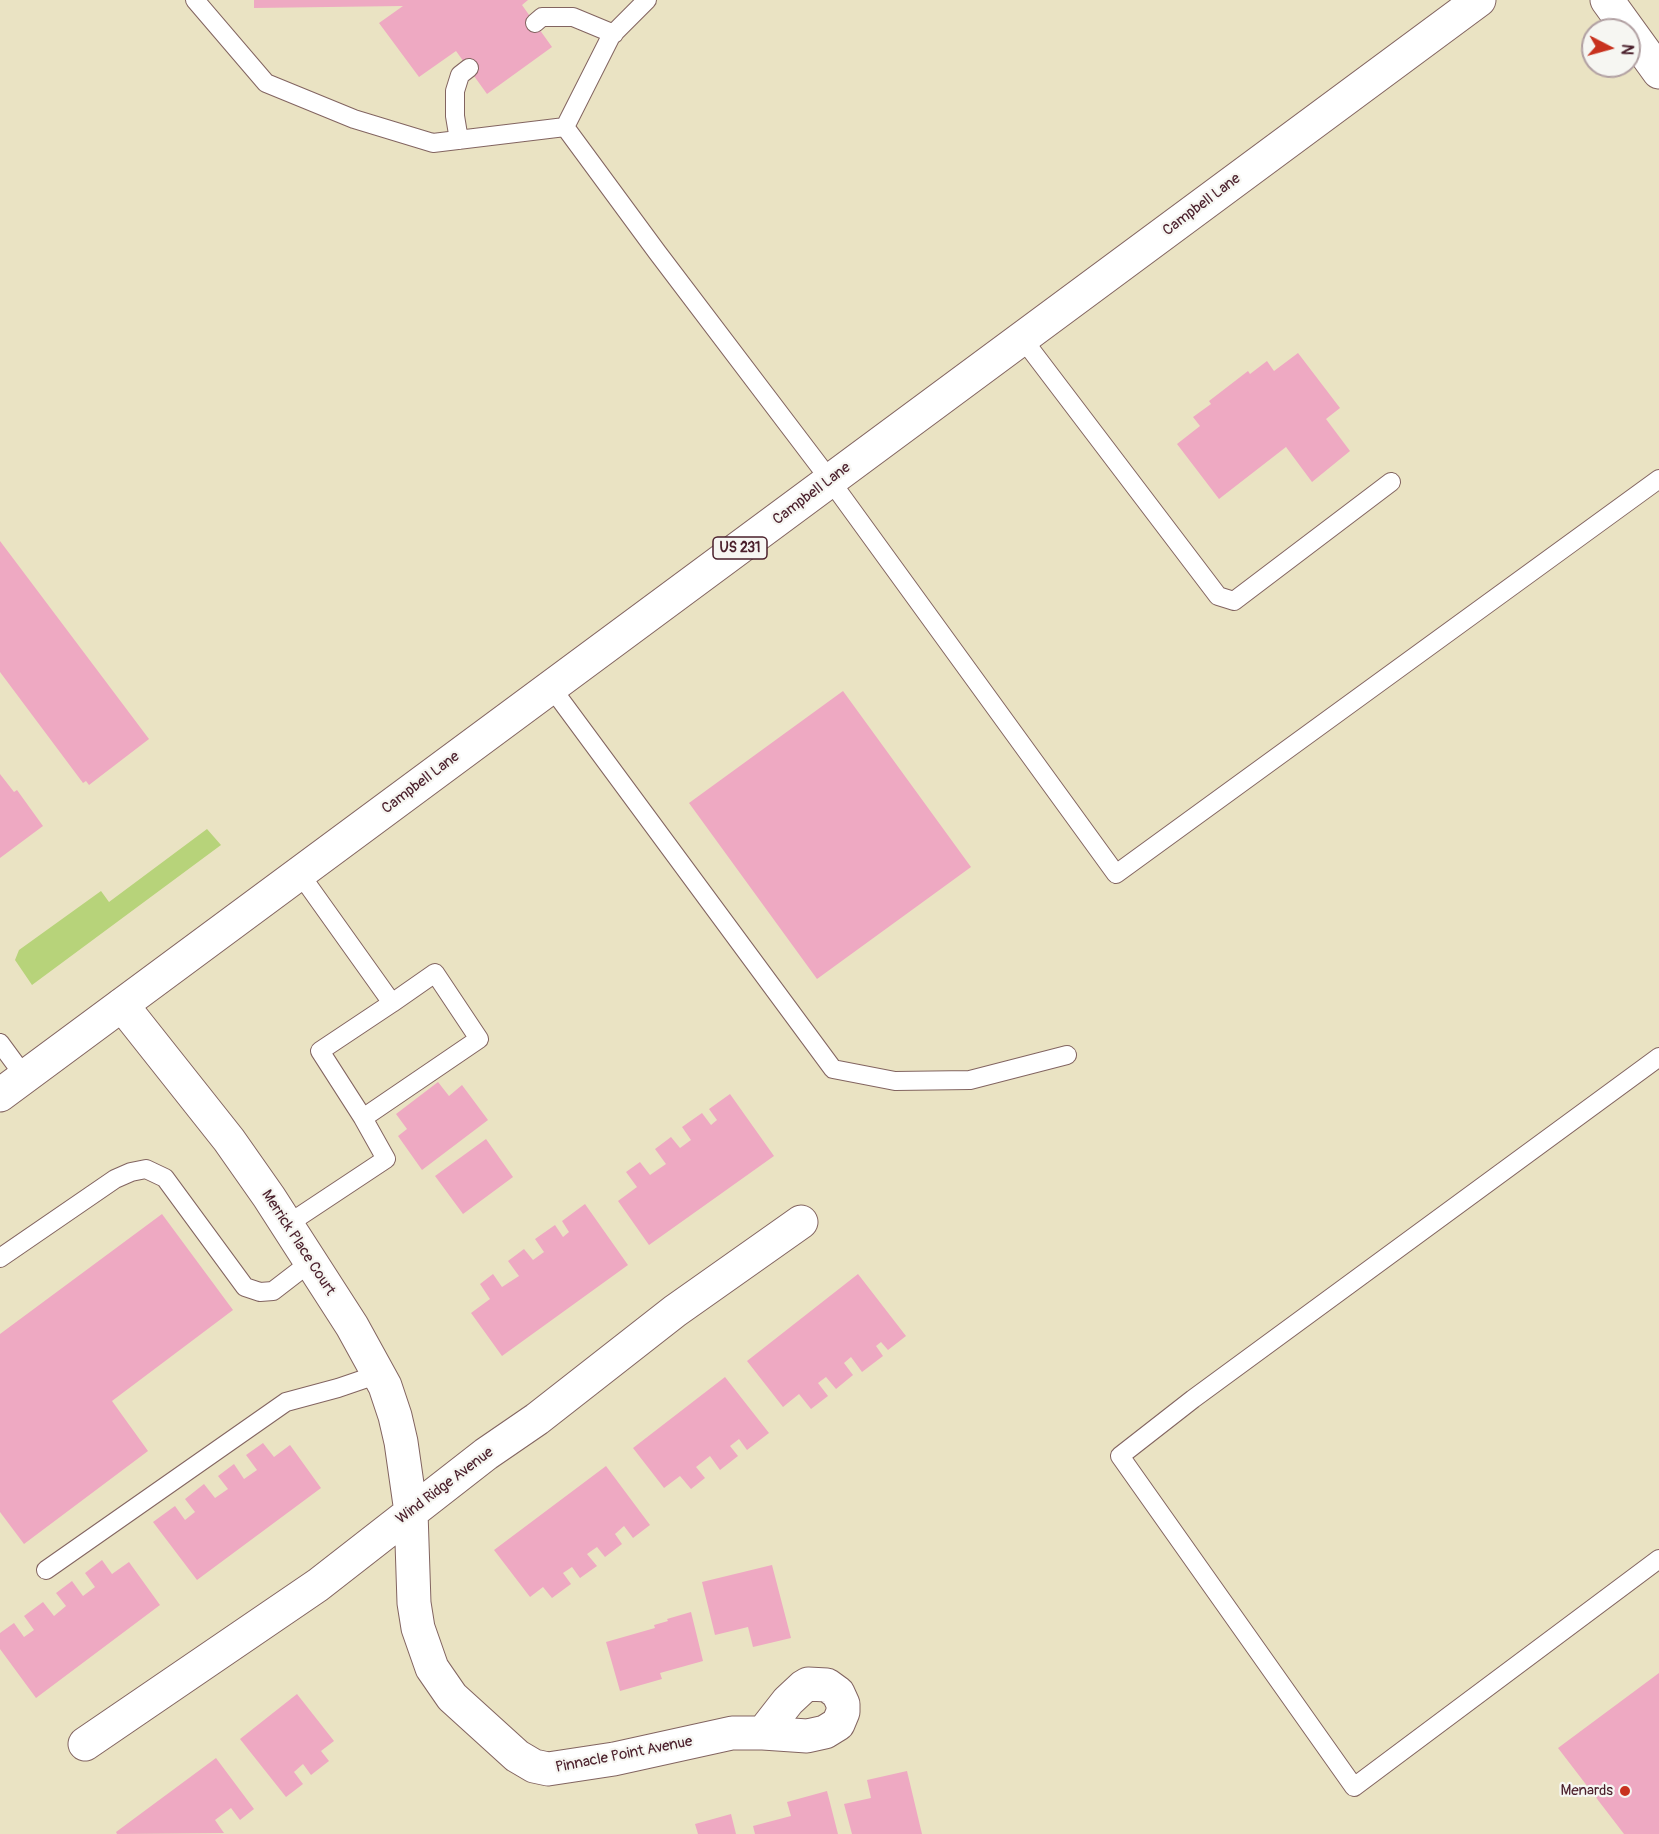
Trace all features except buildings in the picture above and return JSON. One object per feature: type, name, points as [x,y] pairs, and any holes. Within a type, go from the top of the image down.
[{"type":"street","name":"Campbell Lane","points":[[13,1086],[1479,0]]},
{"type":"street","points":[[1607,0],[1659,72]]},
{"type":"street","name":"Merrick Place Court","points":[[122,1005],[229,1140],[288,1224],[352,1326],[385,1386],[397,1424],[411,1512]]},
{"type":"street","name":"Wind Ridge Avenue","points":[[85,1744],[318,1585],[675,1311],[801,1222]]},
{"type":"street","name":"Pinnacle Point Avenue","points":[[411,1512],[414,1603],[418,1628],[432,1668],[452,1697],[517,1756],[534,1766],[548,1769],[614,1759],[732,1733],[764,1733]]},
{"type":"lane","points":[[195,0],[266,84],[354,118],[433,144],[565,127]]},
{"type":"lane","points":[[565,127],[614,34],[647,0]]},
{"type":"lane","points":[[535,23],[542,17],[573,17],[614,34]]},
{"type":"lane","points":[[459,140],[454,91],[460,75],[469,68]]},
{"type":"lane","points":[[565,127],[830,480],[1116,874],[1659,479]]},
{"type":"lane","points":[[1022,338],[1218,596],[1234,601],[1391,482]]},
{"type":"lane","points":[[551,687],[833,1069],[895,1081],[970,1080],[1067,1055]]},
{"type":"lane","points":[[300,874],[392,1002]]},
{"type":"lane","points":[[288,1224],[386,1159],[320,1050],[435,973],[479,1039],[363,1118]]},
{"type":"lane","points":[[0,1043],[13,1086]]},
{"type":"lane","points":[[1659,1057],[1229,1372],[1120,1456],[1354,1787],[1659,1560]]},
{"type":"lane","points":[[0,1258],[115,1179],[146,1169],[165,1178],[245,1287],[260,1292],[273,1291],[312,1261]]},
{"type":"lane","points":[[46,1569],[286,1402],[379,1374]]},
{"type":"green space","points":[[207,829],[221,845],[32,985],[15,960],[19,950],[101,891],[109,902]]},
{"type":"place","name":"Menards","points":[[1625,1791]]}]
